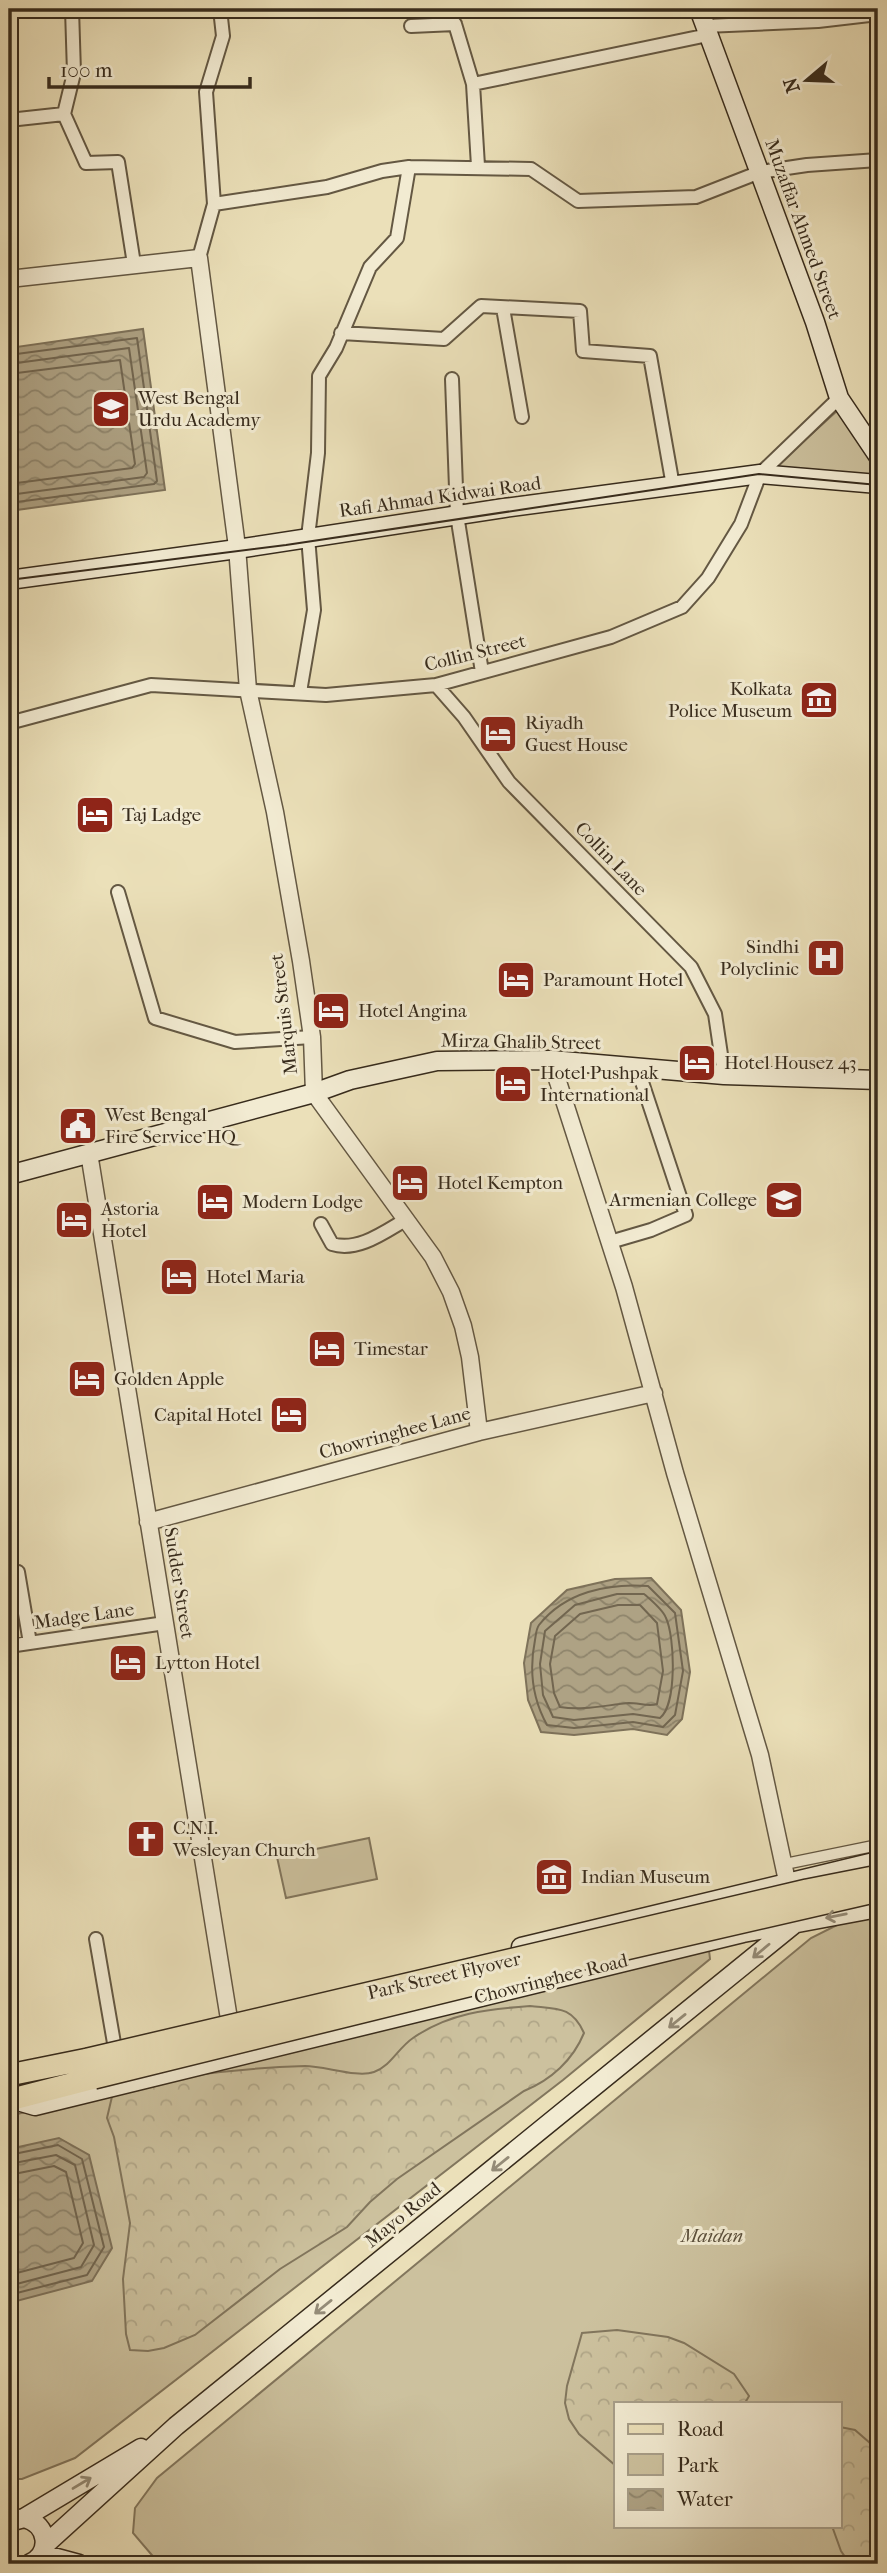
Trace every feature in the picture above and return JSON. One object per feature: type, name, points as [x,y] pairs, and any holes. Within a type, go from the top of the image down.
[{"type":"main road","name":"Muzaffar Ahmed Street","points":[[704,23],[816,322],[839,398],[878,456]]},
{"type":"main road","name":"Rafi Ahmad Kidwai Road","points":[[9,580],[760,474],[878,484]]},
{"type":"main road","name":"Mirza Ghalib Street","points":[[9,1175],[314,1093],[350,1080],[437,1060],[551,1060],[724,1075],[878,1080]]},
{"type":"main road","name":"Chowringhee Road","points":[[9,2074],[23,2063],[229,2019],[786,1873],[878,1861]]},
{"type":"main road","name":"Park Street Flyover","points":[[10,2099],[91,2068],[807,1890],[878,1876]]},
{"type":"main road","name":"Park Street Flyover","points":[[9,2074],[91,2068],[878,1891]]},
{"type":"main road","name":"Chowringhee Road","points":[[10,2099],[35,2106],[743,1933],[878,1908]]},
{"type":"main road","name":"Mayo Road","points":[[38,2554],[176,2426],[793,1925]]},
{"type":"main road","points":[[16,2520],[176,2426]]},
{"type":"main road","points":[[16,2520],[36,2523],[41,2528],[38,2554],[79,2564]]},
{"type":"street","points":[[72,9],[74,73],[64,114],[86,163],[118,162],[134,264]]},
{"type":"street","points":[[9,279],[199,258],[214,204],[206,92],[223,36],[220,9]]},
{"type":"street","points":[[443,9],[455,24],[472,84],[478,166]]},
{"type":"street","points":[[472,84],[704,23],[878,14]]},
{"type":"street","points":[[411,26],[455,24]]},
{"type":"street","points":[[9,120],[64,114]]},
{"type":"street","points":[[214,204],[327,187],[382,171],[409,167],[478,166],[531,169],[578,201],[696,197],[760,173],[807,165],[878,160]]},
{"type":"street","points":[[300,692],[314,610],[308,537],[318,453],[319,376],[336,348],[370,267],[397,238],[409,167]]},
{"type":"street","name":"Marquis Street","points":[[199,258],[237,549],[248,690],[277,823],[312,1037],[314,1093],[434,1259],[451,1292],[470,1357],[479,1432]]},
{"type":"street","points":[[341,333],[444,339],[481,306],[580,311],[583,351],[650,356],[673,486]]},
{"type":"street","points":[[503,308],[522,417]]},
{"type":"street","points":[[452,379],[457,515],[482,672]]},
{"type":"street","name":"Collin Street","points":[[9,723],[150,685],[326,695],[436,685],[611,637],[682,607],[708,578],[741,524],[760,474],[839,398]]},
{"type":"street","name":"Collin Lane","points":[[436,685],[464,717],[509,782],[691,967],[715,1014],[724,1075]]},
{"type":"street","points":[[118,892],[155,1018],[234,1042],[312,1037]]},
{"type":"street","points":[[551,1060],[610,1242],[675,1473],[760,1755],[786,1873],[793,1925]]},
{"type":"street","points":[[610,1242],[651,1230],[686,1215],[637,1067]]},
{"type":"street","name":"Sudder Street","points":[[89,1153],[229,2019]]},
{"type":"street","points":[[321,1224],[332,1244],[344,1248],[377,1237],[405,1220]]},
{"type":"street","name":"Chowringhee Lane","points":[[148,1522],[479,1432],[654,1393]]},
{"type":"street","points":[[18,1572],[30,1643]]},
{"type":"street","name":"Madge Lane","points":[[9,1646],[165,1623]]},
{"type":"street","points":[[786,1873],[878,1845]]},
{"type":"street","points":[[96,1939],[114,2043]]},
{"type":"green space","points":[[838,410],[878,467],[878,479],[773,469]]},
{"type":"green space","points":[[369,1838],[377,1879],[286,1898],[277,1857]]},
{"type":"green space","name":"Maidan","points":[[878,1913],[878,2564],[168,2564],[157,2561],[133,2533],[135,2508],[157,2478],[811,1938],[845,1921]]},
{"type":"green space","points":[[709,1950],[710,1959],[563,2080],[75,2458],[22,2479],[9,2479],[9,2116],[561,1982]]},
{"type":"green space","points":[[530,2006],[569,2013],[584,2033],[574,2052],[552,2075],[524,2091],[397,2179],[370,2202],[347,2227],[280,2269],[195,2335],[164,2348],[130,2350],[126,2334],[123,2279],[130,2223],[114,2137],[107,2118],[114,2088],[209,2073],[281,2067],[305,2066],[350,2073],[374,2072],[390,2061],[413,2038],[441,2023],[484,2011]]},
{"type":"green space","points":[[617,2330],[668,2337],[684,2343],[734,2374],[749,2396],[746,2402],[614,2402],[614,2464],[579,2434],[569,2419],[565,2403],[582,2333]]},
{"type":"green space","points":[[842,2427],[855,2430],[878,2450],[878,2564],[850,2564],[841,2551],[833,2528],[842,2528]]},
{"type":"water","points":[[143,329],[165,490],[9,511],[9,348]]},
{"type":"water","points":[[651,1578],[681,1610],[690,1672],[682,1719],[667,1735],[633,1729],[574,1735],[541,1732],[528,1700],[524,1663],[531,1623],[567,1590],[615,1579]]},
{"type":"water","points":[[59,2138],[89,2155],[112,2248],[92,2281],[9,2303],[9,2149]]},
{"type":"tram line","points":[[9,580],[286,545],[759,474],[878,485]]},
{"type":"place","name":"West Bengal Urdu Academy","points":[[111,409]]},
{"type":"place","name":"Kolkata Police Museum","points":[[819,700]]},
{"type":"place","name":"Riyadh Guest House","points":[[498,734]]},
{"type":"place","name":"Taj Ladge","points":[[95,815]]},
{"type":"place","name":"Sindhi Polyclinic","points":[[826,958]]},
{"type":"place","name":"Paramount Hotel","points":[[516,980]]},
{"type":"place","name":"Hotel Angina","points":[[331,1011]]},
{"type":"place","name":"Hotel Housez 43","points":[[697,1063]]},
{"type":"place","name":"Hotel Pushpak International","points":[[513,1084]]},
{"type":"place","name":"West Bengal Fire Service HQ","points":[[78,1126]]},
{"type":"place","name":"Hotel Kempton","points":[[410,1183]]},
{"type":"place","name":"Armenian College","points":[[784,1200]]},
{"type":"place","name":"Modern Lodge","points":[[215,1202]]},
{"type":"place","name":"Astoria Hotel","points":[[74,1220]]},
{"type":"place","name":"Hotel Maria","points":[[179,1277]]},
{"type":"place","name":"Timestar","points":[[327,1349]]},
{"type":"place","name":"Golden Apple","points":[[87,1379]]},
{"type":"place","name":"Capital Hotel","points":[[289,1415]]},
{"type":"place","name":"Lytton Hotel","points":[[128,1663]]},
{"type":"place","name":"C.N.I. Wesleyan Church","points":[[146,1839]]},
{"type":"place","name":"Indian Museum","points":[[554,1877]]}]
